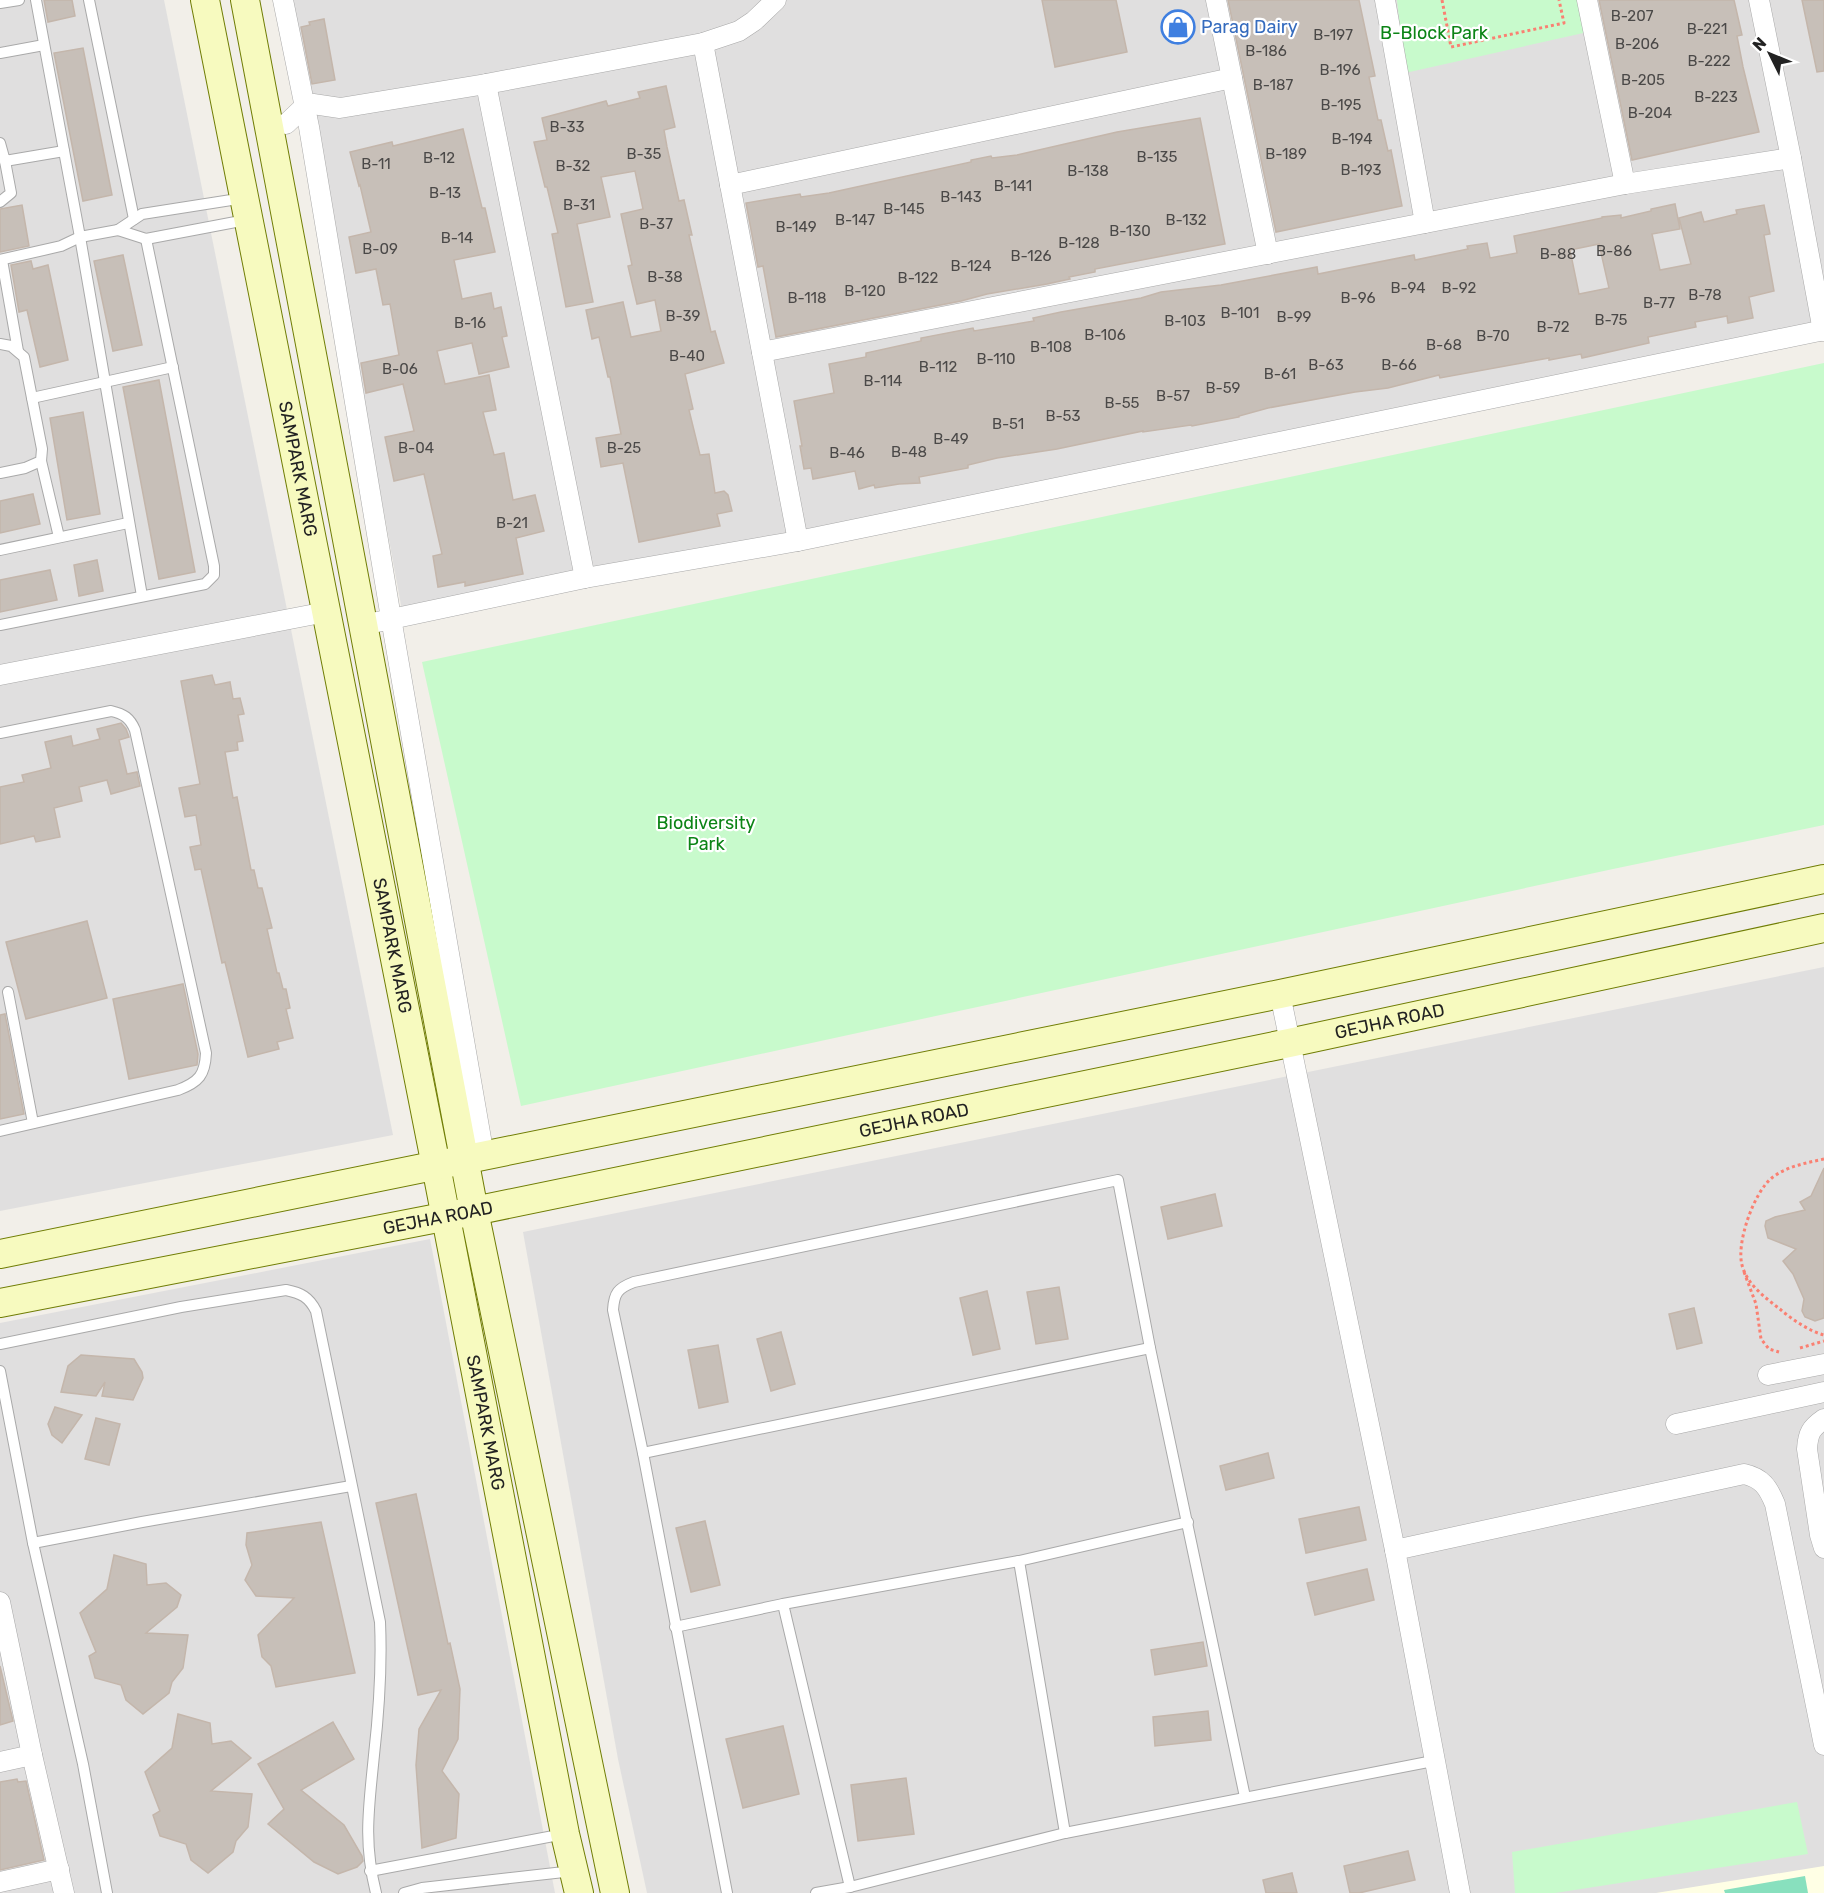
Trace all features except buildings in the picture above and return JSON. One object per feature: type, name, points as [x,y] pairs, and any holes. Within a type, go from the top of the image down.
[{"type":"street","name":"SAMPARK MARG","points":[[205,0],[576,1882]]},
{"type":"street","name":"SAMPARK MARG","points":[[245,0],[278,126],[363,625],[474,1158],[474,1211],[615,1893]]},
{"type":"street","points":[[283,0],[309,127],[391,618],[474,1158]]},
{"type":"street","points":[[278,126],[305,106],[313,104],[340,108],[486,84],[703,43],[739,31],[776,0]]},
{"type":"street","points":[[1216,0],[1268,254]]},
{"type":"street","points":[[1385,0],[1425,223]]},
{"type":"street","points":[[1587,0],[1626,184]]},
{"type":"street","points":[[363,625],[585,578],[798,541],[1823,330],[1759,0]]},
{"type":"street","points":[[703,43],[798,541]]},
{"type":"street","points":[[730,185],[1232,78]]},
{"type":"street","points":[[486,84],[585,578]]},
{"type":"street","points":[[278,126],[320,125],[340,108]]},
{"type":"street","points":[[762,352],[1626,184],[1791,158]]},
{"type":"street","points":[[0,675],[326,612]]},
{"type":"street","points":[[0,1254],[1280,994],[1824,879]]},
{"type":"street","name":"GEJHA ROAD","points":[[0,1303],[474,1211],[1289,1043],[1824,928]]},
{"type":"street","points":[[1280,994],[1395,1550],[1433,1761],[1460,1893]]},
{"type":"street","points":[[1768,1376],[1824,1364]]},
{"type":"street","points":[[1676,1424],[1824,1392]]},
{"type":"street","points":[[1824,1419],[1812,1427],[1808,1436],[1807,1449],[1824,1548]]},
{"type":"street","points":[[1395,1550],[1744,1474],[1757,1477],[1768,1488],[1775,1503],[1824,1745]]},
{"type":"street","points":[[0,1602],[64,1893]]},
{"type":"street","points":[[0,1762],[32,1755]]},
{"type":"street","points":[[0,1882],[59,1869]]},
{"type":"lane","points":[[0,3],[19,0]]},
{"type":"lane","points":[[36,0],[80,237],[142,596]]},
{"type":"lane","points":[[89,0],[134,219]]},
{"type":"lane","points":[[0,53],[44,45]]},
{"type":"lane","points":[[0,143],[11,193],[0,202]]},
{"type":"lane","points":[[5,161],[64,151]]},
{"type":"lane","points":[[18,351],[1,260],[61,246],[80,237],[118,230],[142,214],[246,209]]},
{"type":"lane","points":[[118,230],[146,239],[246,209]]},
{"type":"lane","points":[[0,625],[205,584],[214,575],[146,239]]},
{"type":"lane","points":[[0,344],[11,346],[24,357],[42,449],[41,461],[59,537]]},
{"type":"lane","points":[[32,398],[173,367]]},
{"type":"lane","points":[[0,473],[25,468],[41,461]]},
{"type":"lane","points":[[0,550],[128,523]]},
{"type":"lane","points":[[0,733],[111,711],[131,720],[206,1053],[206,1068],[191,1086],[0,1131]]},
{"type":"lane","points":[[8,992],[33,1123]]},
{"type":"lane","points":[[727,1893],[643,1453],[613,1310],[614,1296],[620,1287],[634,1282],[1118,1180],[1150,1348],[1245,1797]]},
{"type":"lane","points":[[0,1344],[181,1307],[286,1290],[300,1293],[310,1301],[316,1311],[380,1622],[382,1658],[380,1697],[368,1802],[367,1832],[370,1871],[375,1893]]},
{"type":"lane","points":[[643,1453],[1150,1348]]},
{"type":"lane","points":[[0,1371],[33,1542],[83,1764],[107,1893]]},
{"type":"lane","points":[[33,1542],[351,1486]]},
{"type":"lane","points":[[675,1627],[783,1604],[1019,1561],[1188,1522]]},
{"type":"lane","points":[[1019,1561],[1065,1833]]},
{"type":"lane","points":[[783,1604],[850,1887]]},
{"type":"lane","points":[[816,1893],[850,1887],[1065,1833],[1433,1761]]},
{"type":"lane","points":[[370,1871],[565,1834]]},
{"type":"lane","points":[[404,1893],[422,1888],[576,1882]]},
{"type":"path","points":[[1442,0],[1451,46],[1564,23],[1559,0]]},
{"type":"path","points":[[1780,1353],[1769,1349],[1761,1339],[1756,1304],[1742,1265],[1743,1235],[1751,1207],[1771,1178],[1795,1165],[1824,1159]]},
{"type":"path","points":[[1742,1265],[1757,1291],[1789,1316],[1824,1335]]},
{"type":"path","points":[[1791,1350],[1824,1341]]},
{"type":"shaded area","points":[[0,0],[164,0],[393,1135],[0,1211]]},
{"type":"shaded area","points":[[290,0],[1824,0],[1824,324],[403,616]]},
{"type":"shaded area","points":[[1824,967],[1824,1893],[647,1893],[618,1759],[523,1232]]},
{"type":"shaded area","points":[[430,1239],[555,1893],[0,1893],[0,1323]]},
{"type":"shaded area","points":[[1824,1866],[1824,1893],[1656,1893]]},
{"type":"green space","name":"B-Block Park","points":[[1397,0],[1581,0],[1588,32],[1405,73]]},
{"type":"green space","name":"Biodiversity Park","points":[[1824,363],[1824,825],[521,1106],[422,662]]},
{"type":"green space","points":[[1797,1802],[1808,1854],[1555,1893],[1515,1893],[1512,1852]]},
{"type":"green space","points":[[1805,1876],[1808,1893],[1725,1893],[1724,1890]]},
{"type":"place","name":"Parag Dairy","points":[[1178,27]]}]
